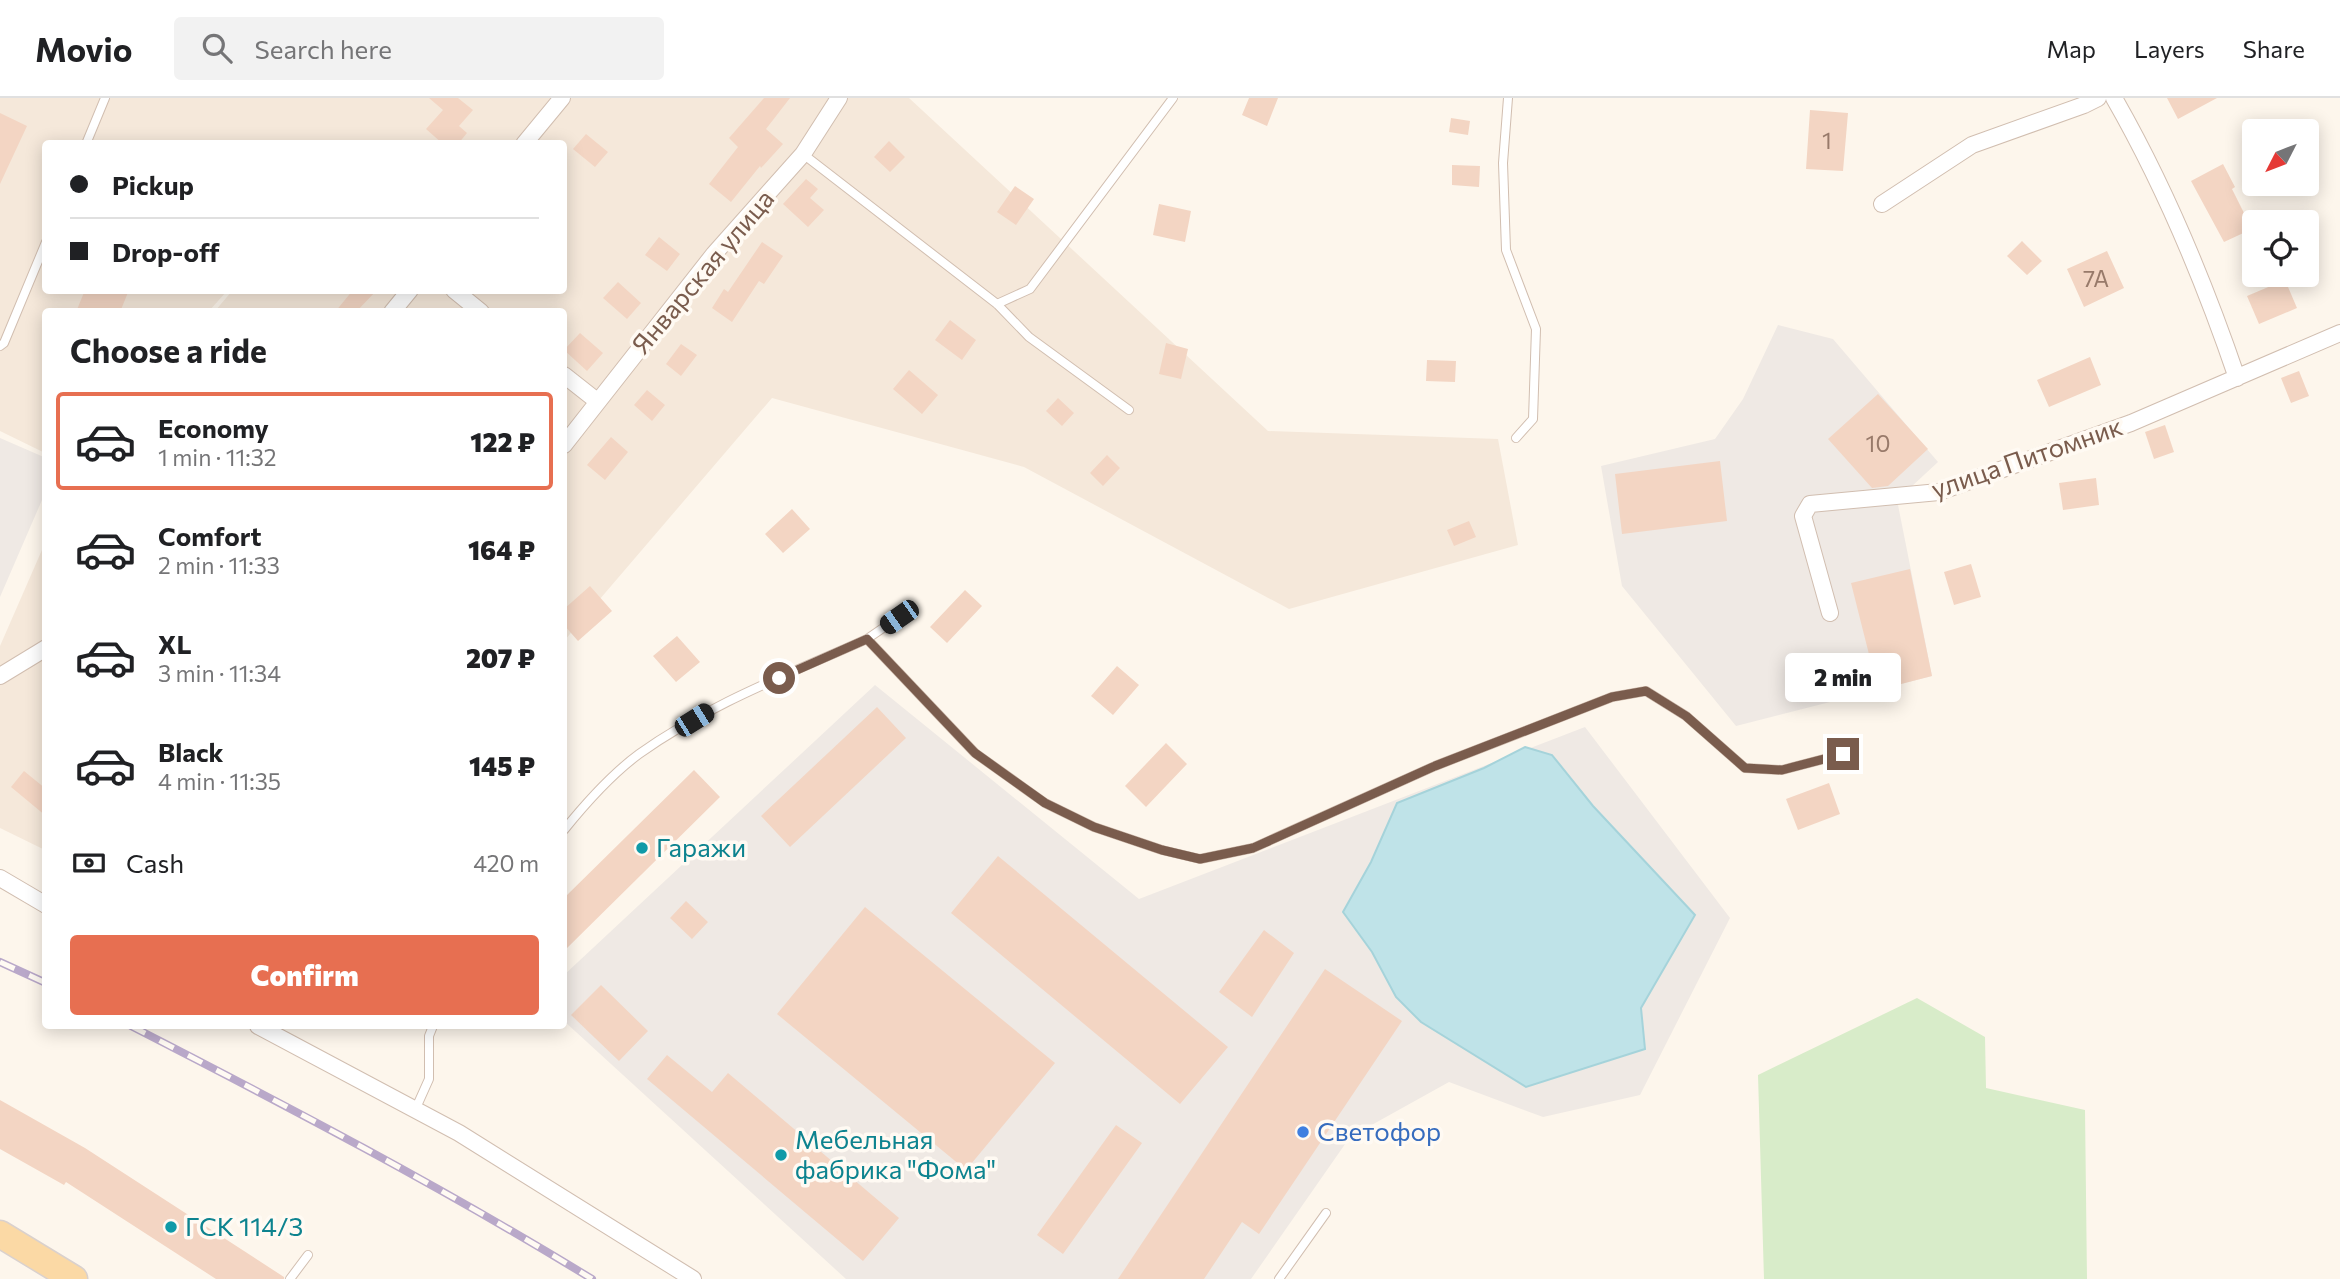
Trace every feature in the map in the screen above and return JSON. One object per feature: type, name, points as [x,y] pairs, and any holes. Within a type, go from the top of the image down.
[{"type":"main road","points":[[0,1234],[44,1265],[74,1279]]},
{"type":"street","points":[[527,140],[562,98]]},
{"type":"street","name":"Январская улица","points":[[567,440],[714,254],[803,153],[839,98]]},
{"type":"street","points":[[1882,204],[1972,145],[2098,98]]},
{"type":"street","points":[[2114,98],[2167,198],[2213,306],[2237,378]]},
{"type":"street","points":[[395,308],[407,294]]},
{"type":"street","points":[[459,294],[476,308]]},
{"type":"street","name":"улица Питомник","points":[[1830,613],[1803,516],[1810,504],[1940,492],[2130,423],[2340,333]]},
{"type":"street","points":[[567,377],[597,401]]},
{"type":"street","points":[[0,676],[42,650]]},
{"type":"street","points":[[0,878],[42,903]]},
{"type":"street","points":[[264,1029],[416,1108],[693,1279]]},
{"type":"lane","points":[[88,140],[105,98]]},
{"type":"lane","points":[[997,304],[1030,289],[1173,98]]},
{"type":"lane","points":[[1508,98],[1503,163],[1506,250],[1536,329],[1533,419],[1517,438]]},
{"type":"lane","points":[[803,153],[997,304],[1028,337],[1129,410]]},
{"type":"lane","points":[[0,346],[4,343],[42,252]]},
{"type":"lane","points":[[567,826],[583,806],[637,756],[713,708],[867,639],[899,617]]},
{"type":"lane","points":[[867,639],[975,753],[1045,803],[1094,827],[1162,850],[1200,859],[1253,848],[1435,766],[1612,697],[1646,691],[1686,716],[1745,768],[1782,770],[1843,754]]},
{"type":"lane","points":[[416,1108],[429,1079],[429,1036],[432,1029]]},
{"type":"lane","points":[[1279,1279],[1326,1213]]},
{"type":"lane","points":[[290,1279],[307,1255]]},
{"type":"shaded area","points":[[0,98],[909,98],[1268,431],[1498,439],[1518,545],[1289,609],[1024,467],[772,398],[567,637],[567,308],[218,308],[229,294],[567,294],[567,140],[42,140],[42,294],[224,294],[212,308],[42,308],[42,452],[0,431]]},
{"type":"shaded area","points":[[1778,325],[1833,339],[1938,462],[1897,500],[1932,676],[1736,726],[1622,586],[1601,466],[1715,439],[1743,399]]},
{"type":"shaded area","points":[[0,438],[42,456],[42,500],[0,597]]},
{"type":"shaded area","points":[[42,550],[42,849],[0,828],[0,646]]},
{"type":"shaded area","points":[[875,685],[1139,899],[1585,727],[1730,918],[1640,1095],[1543,1117],[1449,1082],[1350,1137],[1251,1279],[846,1279],[567,1024],[567,972]]},
{"type":"green space","points":[[1917,998],[1985,1037],[1986,1088],[2085,1110],[2087,1279],[1764,1279],[1758,1075]]},
{"type":"water","points":[[1525,747],[1552,755],[1593,806],[1695,915],[1641,1008],[1645,1049],[1526,1087],[1421,1022],[1396,997],[1372,952],[1343,912],[1371,862],[1397,803],[1484,768]]},
{"type":"building","points":[[429,98],[458,98],[473,110],[459,126],[467,133],[461,140],[438,140],[426,129],[443,110]]},
{"type":"building","points":[[764,98],[790,98],[766,129],[783,144],[761,168],[760,166],[731,202],[709,184],[738,147],[729,138]]},
{"type":"building","points":[[1249,98],[1278,98],[1267,126],[1242,115]]},
{"type":"building","points":[[2167,98],[2217,98],[2178,119]]},
{"type":"building","points":[[1810,110],[1848,113],[1843,171],[1806,169]]},
{"type":"building","points":[[0,113],[27,126],[0,184]]},
{"type":"building","points":[[1451,118],[1470,121],[1468,135],[1449,132]]},
{"type":"building","points":[[586,134],[608,152],[595,167],[573,149]]},
{"type":"building","points":[[889,141],[905,157],[890,172],[874,157]]},
{"type":"building","points":[[2223,164],[2242,210],[2242,234],[2224,242],[2191,181]]},
{"type":"building","points":[[1452,165],[1480,166],[1479,187],[1452,185]]},
{"type":"building","points":[[806,179],[818,189],[810,198],[824,210],[808,227],[783,204]]},
{"type":"building","points":[[1015,186],[1034,199],[1016,225],[997,212]]},
{"type":"building","points":[[1159,204],[1191,211],[1185,242],[1153,235]]},
{"type":"building","points":[[659,237],[680,254],[667,271],[645,255]]},
{"type":"building","points":[[2022,241],[2042,261],[2027,275],[2007,256]]},
{"type":"building","points":[[762,242],[783,256],[764,284],[759,281],[732,322],[712,308],[724,289],[728,292]]},
{"type":"building","points":[[2107,251],[2124,288],[2084,307],[2067,269]]},
{"type":"building","points":[[618,282],[641,303],[627,319],[603,298]]},
{"type":"building","points":[[2268,287],[2288,287],[2297,308],[2259,324],[2247,296]]},
{"type":"building","points":[[83,294],[127,294],[122,308],[78,308]]},
{"type":"building","points":[[350,294],[373,294],[360,308],[338,308]]},
{"type":"building","points":[[950,320],[976,340],[962,360],[935,340]]},
{"type":"building","points":[[580,333],[603,353],[587,371],[567,353],[567,347]]},
{"type":"building","points":[[1166,343],[1188,349],[1181,379],[1159,374]]},
{"type":"building","points":[[681,344],[697,355],[681,376],[666,364]]},
{"type":"building","points":[[2090,357],[2101,385],[2049,407],[2037,380]]},
{"type":"building","points":[[1427,360],[1456,361],[1455,382],[1426,381]]},
{"type":"building","points":[[909,370],[938,395],[922,414],[893,389]]},
{"type":"building","points":[[2299,371],[2309,396],[2291,403],[2281,378]]},
{"type":"building","points":[[647,390],[665,405],[652,421],[634,405]]},
{"type":"building","points":[[1878,394],[1928,449],[1888,486],[1872,488],[1828,439]]},
{"type":"building","points":[[1058,398],[1074,413],[1062,426],[1046,411]]},
{"type":"building","points":[[2165,425],[2174,452],[2154,459],[2145,432]]},
{"type":"building","points":[[611,437],[628,452],[605,480],[587,465]]},
{"type":"building","points":[[1107,455],[1120,468],[1103,486],[1090,473]]},
{"type":"building","points":[[1720,461],[1727,521],[1622,534],[1615,474]]},
{"type":"building","points":[[2096,478],[2099,505],[2063,510],[2059,483]]},
{"type":"building","points":[[792,509],[810,529],[783,553],[765,534]]},
{"type":"building","points":[[1469,521],[1476,537],[1454,546],[1447,530]]},
{"type":"building","points":[[1971,564],[1981,597],[1954,605],[1944,572]]},
{"type":"building","points":[[1910,569],[1932,676],[1878,690],[1851,583]]},
{"type":"building","points":[[590,586],[612,611],[578,641],[567,628],[567,606]]},
{"type":"building","points":[[965,590],[982,606],[947,643],[930,627]]},
{"type":"building","points":[[677,636],[700,662],[676,682],[653,656]]},
{"type":"building","points":[[1117,666],[1139,685],[1113,715],[1091,696]]},
{"type":"building","points":[[877,707],[906,738],[790,847],[761,816]]},
{"type":"building","points":[[1166,743],[1187,764],[1146,807],[1125,786]]},
{"type":"building","name":"Гаражи","points":[[694,770],[720,797],[567,948],[567,895]]},
{"type":"building","points":[[24,771],[42,786],[42,813],[11,787]]},
{"type":"building","points":[[1829,783],[1840,814],[1798,830],[1786,799]]},
{"type":"building","points":[[998,856],[1228,1047],[1180,1104],[951,913]]},
{"type":"building","points":[[686,901],[708,922],[692,939],[670,918]]},
{"type":"building","points":[[865,907],[1055,1063],[966,1170],[777,1014]]},
{"type":"building","points":[[1264,930],[1294,953],[1252,1017],[1219,992]]},
{"type":"building","points":[[1325,969],[1402,1021],[1259,1234],[1242,1222],[1204,1279],[1118,1279]]},
{"type":"building","points":[[601,985],[648,1031],[619,1061],[571,1015]]},
{"type":"building","name":"Мебельная фабрика \"Фома\"","points":[[667,1055],[712,1092],[728,1073],[899,1218],[863,1261],[647,1079]]},
{"type":"building","name":"ГСК 114/3","points":[[0,1100],[85,1148],[284,1279],[216,1279],[66,1182],[64,1185],[0,1149]]},
{"type":"building","points":[[1116,1125],[1142,1143],[1063,1254],[1037,1235]]},
{"type":"railway","points":[[0,962],[42,981]]},
{"type":"railway","points":[[137,1029],[364,1148],[592,1279]]},
{"type":"place","name":"Гаражи","points":[[642,848]]},
{"type":"place","name":"Светофор","points":[[1303,1132]]},
{"type":"place","name":"Мебельная фабрика \"Фома\"","points":[[781,1155]]},
{"type":"place","name":"ГСК 114/3","points":[[171,1227]]},
{"type":"route","points":[[779,678],[867,639],[975,753],[1045,803],[1094,827],[1162,850],[1200,859],[1253,848],[1435,766],[1612,697],[1646,691],[1686,716],[1745,768],[1782,770],[1843,754]]}]
